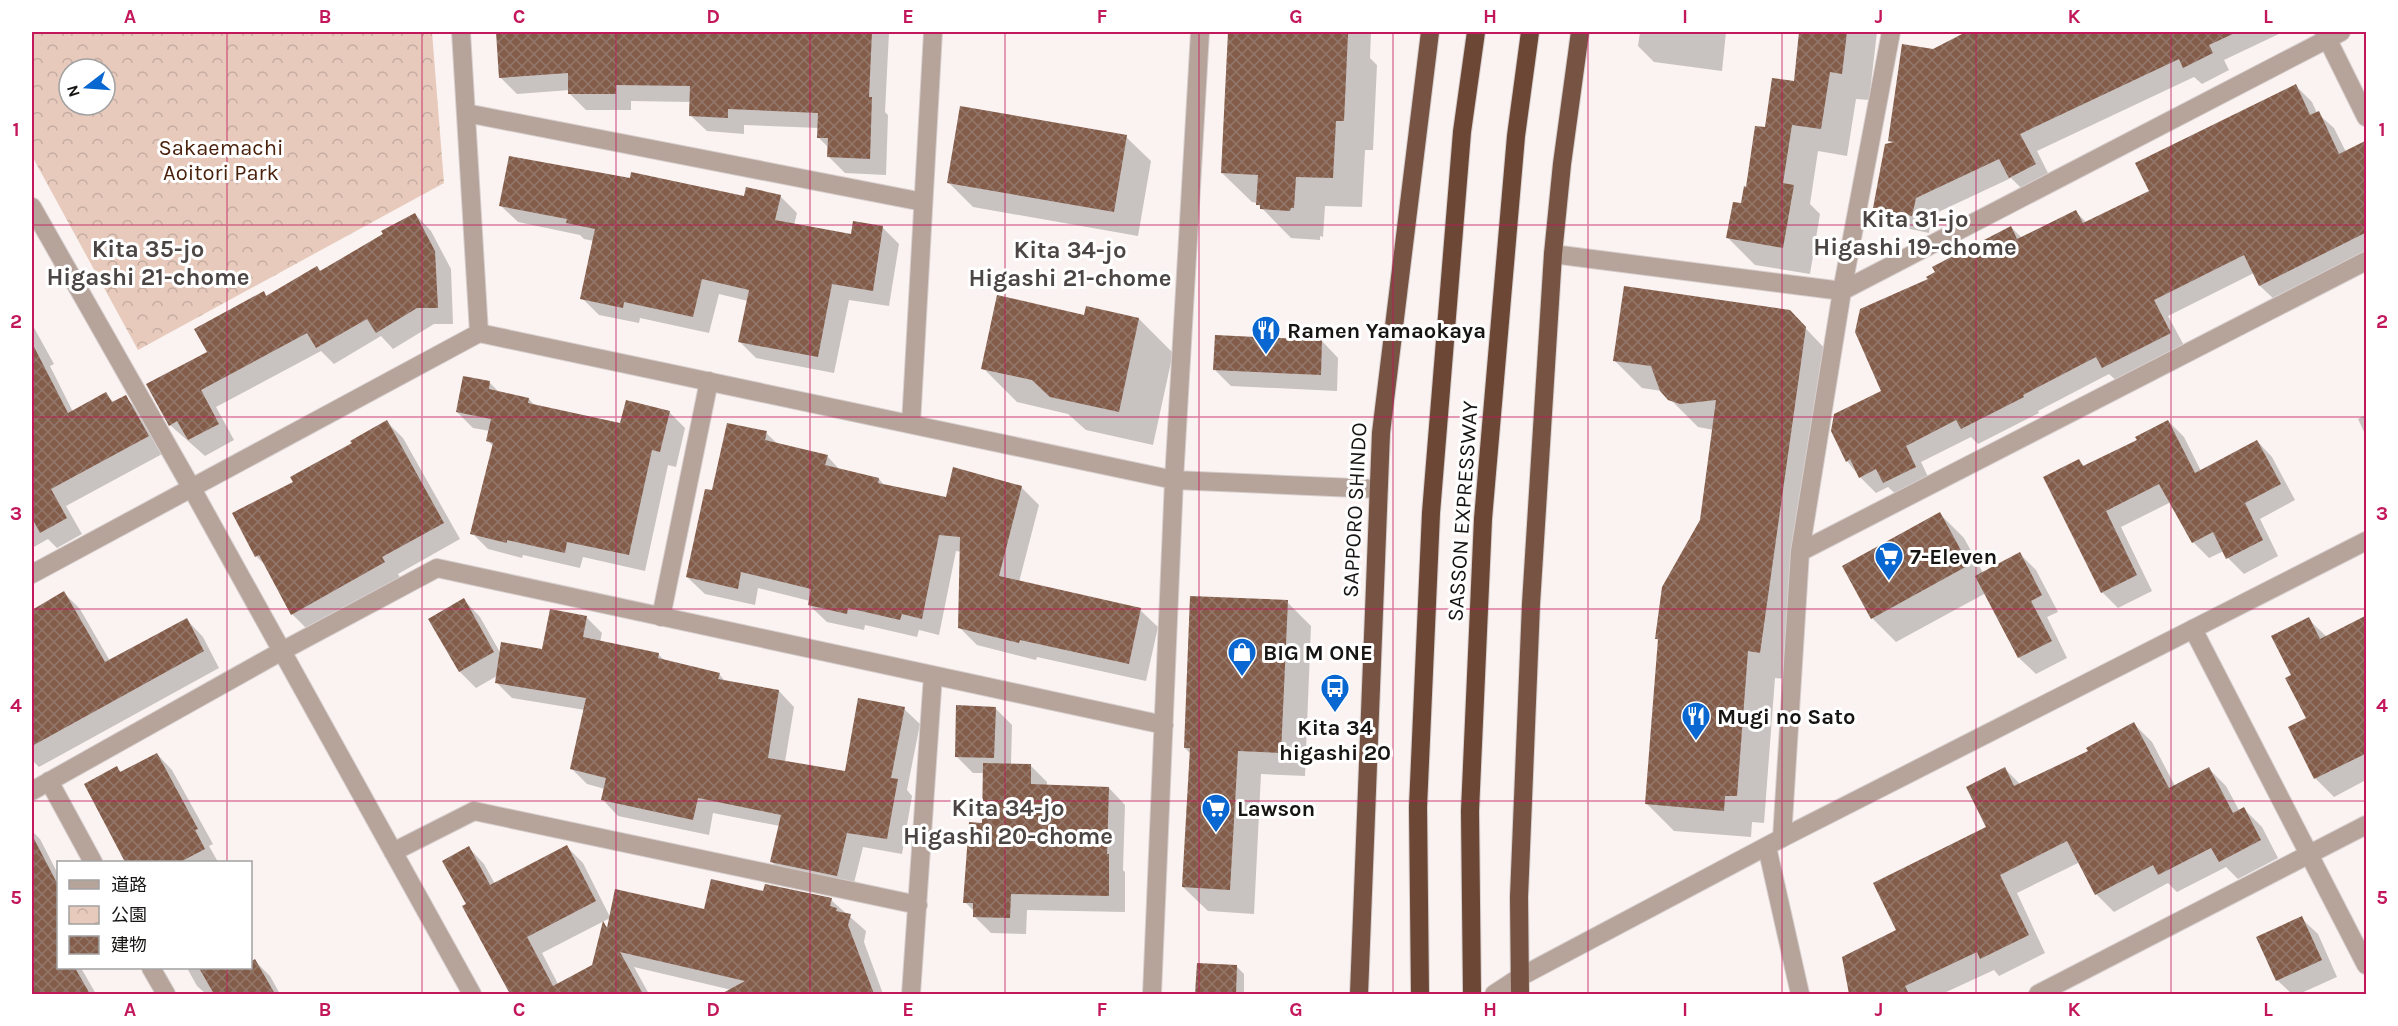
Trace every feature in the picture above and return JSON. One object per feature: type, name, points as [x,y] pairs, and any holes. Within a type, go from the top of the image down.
[{"type":"highway","name":"SAPPORO SHINDO","points":[[1359,994],[1377,489],[1381,433],[1430,32]]},
{"type":"highway","name":"SASSON EXPRESSWAY","points":[[1420,994],[1418,807],[1431,513],[1462,132],[1476,32]]},
{"type":"highway","name":"SASSON EXPRESSWAY","points":[[1472,994],[1470,811],[1483,519],[1516,136],[1530,32]]},
{"type":"highway","points":[[1520,986],[1520,897],[1531,604],[1553,254],[1562,164],[1580,32]]},
{"type":"street","points":[[461,32],[479,333]]},
{"type":"street","points":[[911,424],[933,32]]},
{"type":"street","points":[[1152,994],[1174,480],[1200,32]]},
{"type":"street","points":[[1800,994],[1775,842],[1800,552],[1842,291],[1891,32]]},
{"type":"street","points":[[1553,254],[1842,291],[2330,34],[2367,117]]},
{"type":"street","points":[[466,112],[923,202]]},
{"type":"street","points":[[32,207],[191,487],[472,994]]},
{"type":"street","points":[[1800,552],[2367,261]]},
{"type":"street","points":[[32,574],[479,333],[1174,480],[1377,489]]},
{"type":"street","points":[[661,616],[709,381]]},
{"type":"street","points":[[1494,994],[1520,986],[1775,842],[2367,541]]},
{"type":"street","points":[[32,791],[282,651],[437,568],[1164,725]]},
{"type":"street","points":[[2193,629],[2367,965]]},
{"type":"street","points":[[911,994],[933,675]]},
{"type":"street","points":[[49,781],[92,861]]},
{"type":"street","points":[[393,852],[474,811],[918,905]]},
{"type":"street","points":[[2038,994],[2367,825]]},
{"type":"street","points":[[152,969],[166,994]]},
{"type":"green space","name":"Sakaemachi Aoitori Park","points":[[32,32],[432,32],[444,183],[138,350],[32,156]]},
{"type":"building","points":[[496,32],[872,32],[869,97],[872,97],[870,159],[827,157],[828,138],[817,138],[818,113],[728,109],[728,118],[689,116],[690,86],[616,85],[616,94],[568,94],[568,73],[499,78]]},
{"type":"building","points":[[1228,32],[1341,32],[1341,34],[1348,34],[1344,121],[1336,121],[1333,178],[1296,177],[1294,208],[1290,211],[1260,209],[1260,205],[1256,205],[1258,175],[1221,173]]},
{"type":"building","points":[[1799,32],[1847,32],[1842,74],[1830,72],[1821,129],[1792,125],[1783,183],[1794,185],[1783,248],[1726,238],[1733,202],[1741,203],[1744,186],[1746,187],[1755,126],[1765,127],[1772,78],[1794,81]]},
{"type":"building","points":[[1966,32],[2237,32],[2209,45],[2213,53],[2183,68],[2179,59],[2020,134],[2036,164],[2009,178],[1999,159],[1916,198],[1912,216],[1873,208],[1885,144],[1894,142],[1888,141],[1902,44],[1933,49]]},
{"type":"building","points":[[2296,84],[2310,115],[2319,111],[2339,154],[2367,140],[2367,232],[2259,286],[2244,255],[2154,300],[2171,333],[2102,368],[2096,357],[1961,429],[1956,420],[1906,446],[1916,467],[1883,483],[1876,469],[1859,478],[1850,459],[1846,462],[1831,431],[1834,414],[1881,391],[1855,332],[1860,309],[1928,279],[1926,277],[1935,272],[1932,267],[2011,226],[2017,239],[2076,210],[2083,223],[2149,191],[2135,163]]},
{"type":"building","points":[[960,106],[1127,135],[1114,212],[947,183]]},
{"type":"building","points":[[509,156],[630,178],[631,172],[744,196],[746,187],[781,195],[775,220],[851,234],[853,221],[883,226],[873,291],[832,284],[818,357],[738,342],[749,290],[702,279],[693,317],[624,302],[623,308],[580,299],[595,229],[566,223],[567,219],[499,206]]},
{"type":"building","points":[[415,213],[435,251],[438,308],[417,308],[376,333],[367,319],[316,348],[307,333],[201,390],[219,424],[188,440],[177,421],[169,426],[146,384],[207,352],[194,329],[264,291],[266,296],[317,266],[320,271],[383,234],[381,231]]},
{"type":"building","points":[[1624,286],[1790,310],[1806,327],[1760,653],[1748,651],[1737,796],[1725,796],[1724,811],[1645,804],[1658,639],[1655,639],[1662,587],[1700,520],[1716,400],[1680,404],[1668,400],[1660,391],[1651,366],[1613,361]]},
{"type":"building","points":[[997,295],[1084,315],[1086,306],[1139,318],[1119,412],[1050,397],[1032,380],[981,369]]},
{"type":"building","points":[[1215,335],[1322,340],[1321,375],[1213,370]]},
{"type":"building","points":[[32,343],[68,413],[106,392],[112,402],[126,395],[149,436],[51,489],[67,518],[40,533],[32,518]]},
{"type":"building","points":[[463,376],[490,381],[489,389],[529,398],[528,403],[620,423],[626,400],[670,411],[660,452],[652,450],[629,555],[567,542],[565,553],[470,534],[493,443],[486,441],[491,419],[456,412]]},
{"type":"building","points":[[387,420],[444,523],[382,557],[385,562],[291,615],[259,555],[255,557],[232,513],[293,482],[290,477],[352,443],[350,441]]},
{"type":"building","points":[[2168,420],[2195,473],[2257,440],[2281,484],[2245,503],[2263,540],[2226,559],[2213,532],[2192,543],[2159,484],[2106,511],[2137,575],[2101,593],[2043,477],[2079,459],[2083,466],[2137,440],[2135,437]]},
{"type":"building","points":[[727,423],[767,431],[765,440],[828,455],[825,465],[879,478],[878,483],[946,497],[953,467],[1022,486],[999,576],[1141,608],[1129,664],[1020,640],[1019,643],[958,628],[960,537],[939,535],[922,619],[902,614],[900,620],[848,608],[847,614],[808,605],[811,589],[741,572],[738,589],[686,577],[705,489],[712,490]]},
{"type":"building","points":[[1940,512],[1969,565],[1871,619],[1842,566]]},
{"type":"building","points":[[2020,552],[2042,595],[2031,601],[2052,641],[2018,658],[1975,576]]},
{"type":"building","points":[[64,591],[105,662],[187,618],[204,651],[32,746],[32,610]]},
{"type":"building","points":[[1190,596],[1288,600],[1281,753],[1238,751],[1230,890],[1182,887],[1190,748],[1184,748]]},
{"type":"building","points":[[464,598],[494,652],[459,672],[428,619]]},
{"type":"building","points":[[550,609],[587,616],[583,637],[659,653],[658,658],[720,673],[718,679],[779,690],[768,758],[845,771],[858,698],[905,707],[891,778],[898,779],[887,839],[847,833],[837,876],[770,862],[781,815],[698,798],[693,820],[601,800],[606,778],[570,769],[586,698],[495,683],[501,642],[542,649]]},
{"type":"building","points":[[2367,615],[2367,753],[2314,779],[2288,727],[2306,718],[2285,678],[2291,675],[2271,636],[2309,617],[2320,639]]},
{"type":"building","points":[[956,705],[996,707],[994,758],[955,757]]},
{"type":"building","points":[[2134,722],[2169,788],[2209,767],[2233,813],[2244,807],[2261,840],[2219,862],[2211,848],[2158,875],[2153,865],[2095,895],[2067,841],[2000,875],[2029,935],[1980,959],[1977,952],[1905,986],[1909,994],[1849,994],[1842,957],[1896,930],[1873,883],[1986,827],[1966,787],[2005,767],[2014,786],[2088,751],[2086,748]]},
{"type":"building","points":[[157,753],[198,829],[195,830],[205,849],[182,861],[124,861],[84,784],[117,766],[120,772]]},
{"type":"building","points":[[983,763],[1031,764],[1031,784],[1109,787],[1107,854],[1109,854],[1109,896],[1011,894],[1010,918],[973,917],[973,903],[963,903],[969,822],[982,823]]},
{"type":"building","points":[[32,835],[57,883],[57,969],[76,969],[90,994],[32,994]]},
{"type":"building","points":[[567,845],[596,901],[527,937],[553,986],[592,965],[603,921],[607,928],[615,889],[704,909],[711,879],[763,891],[765,884],[832,898],[830,906],[837,908],[836,911],[851,914],[848,925],[874,994],[721,994],[745,981],[620,952],[643,994],[510,994],[462,906],[466,904],[442,861],[469,846],[490,885]]},
{"type":"building","points":[[2302,916],[2322,960],[2276,981],[2256,937]]},
{"type":"building","points":[[255,959],[275,994],[214,994],[200,969],[252,969],[252,961]]},
{"type":"building","points":[[1197,963],[1237,965],[1236,994],[1195,994]]},
{"type":"place","name":"Ramen Yamaokaya","points":[[1266,356]]},
{"type":"place","name":"7-Eleven","points":[[1889,582]]},
{"type":"place","name":"BIG M ONE","points":[[1242,678]]},
{"type":"place","name":"Kita 34 higashi 20","points":[[1335,714]]},
{"type":"place","name":"Mugi no Sato","points":[[1696,742]]},
{"type":"place","name":"Lawson","points":[[1216,834]]},
{"type":"district","name":"Kita 31-jo Higashi 19-chome","points":[[1915,233]]},
{"type":"district","name":"Kita 35-jo Higashi 21-chome","points":[[148,263]]},
{"type":"district","name":"Kita 34-jo Higashi 21-chome","points":[[1070,264]]},
{"type":"district","name":"Kita 34-jo Higashi 20-chome","points":[[1008,822]]}]
